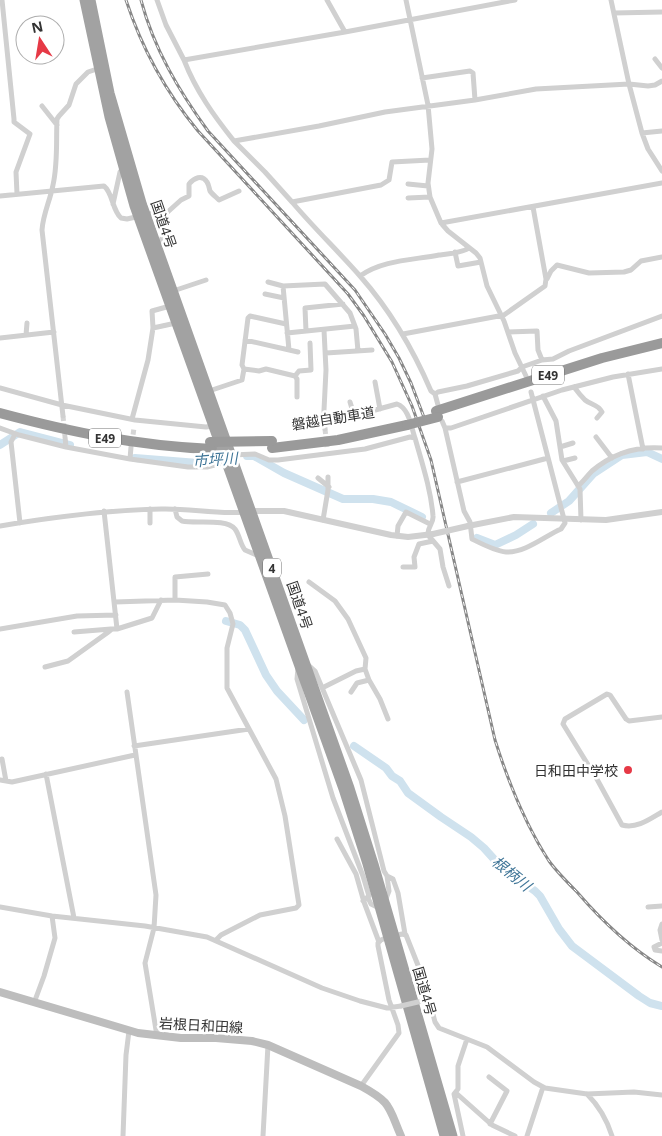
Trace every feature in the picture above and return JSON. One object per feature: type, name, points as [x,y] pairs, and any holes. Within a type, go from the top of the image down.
[{"type":"highway","name":"国道4号","points":[[84,0],[98,69],[123,168],[173,292],[247,511],[303,664],[382,905],[453,1136]]},
{"type":"highway","name":"国道4号","points":[[91,0],[114,107],[142,216],[176,323],[213,426],[229,459]]},
{"type":"highway","name":"磐越自動車道","points":[[438,413],[602,358],[662,343]]},
{"type":"highway","name":"磐越自動車道","points":[[0,412],[90,435],[170,447],[272,444],[406,422],[662,350]]},
{"type":"highway","name":"磐越自動車道","points":[[0,406],[120,434],[211,446]]},
{"type":"highway","name":"国道4号","points":[[247,511],[260,556],[303,664]]},
{"type":"highway","name":"国道4号","points":[[392,937],[444,1136]]},
{"type":"main road","name":"岩根日和田線","points":[[0,992],[129,1030],[157,1036],[239,1039],[268,1046],[361,1086],[384,1100],[392,1114],[399,1135]]},
{"type":"street","points":[[2,0],[14,122],[30,134],[16,172],[18,194]]},
{"type":"street","points":[[157,0],[166,25],[205,103],[234,141],[265,172],[360,276],[403,334],[434,394],[438,413],[445,428],[464,511],[469,518],[472,539],[501,551],[508,552],[521,549],[561,529],[565,523],[531,392]]},
{"type":"street","points":[[327,0],[345,32]]},
{"type":"street","points":[[406,0],[428,105],[432,148],[428,186],[430,197],[442,223],[454,237],[478,255],[487,286],[526,376]]},
{"type":"street","points":[[184,60],[515,0]]},
{"type":"street","points":[[611,0],[629,84],[642,133],[648,148],[662,171]]},
{"type":"street","points":[[614,13],[662,12]]},
{"type":"street","points":[[0,55],[8,54]]},
{"type":"street","points":[[655,59],[662,68]]},
{"type":"street","points":[[63,416],[42,230],[43,217],[51,192],[57,157],[57,125],[59,116],[69,105],[76,84],[88,72],[98,69]]},
{"type":"street","points":[[422,78],[470,71],[473,73],[476,100]]},
{"type":"street","points":[[234,141],[318,126],[370,114],[476,100],[536,89],[629,84],[653,86],[662,81]]},
{"type":"street","points":[[42,106],[57,125]]},
{"type":"street","points":[[642,133],[662,131]]},
{"type":"street","points":[[292,202],[381,185],[389,180],[392,162],[430,160]]},
{"type":"street","points":[[112,204],[120,172],[123,168]]},
{"type":"street","points":[[161,218],[181,200],[189,196],[189,184],[195,178],[200,177],[204,179],[208,183],[210,192],[219,200],[239,191]]},
{"type":"street","points":[[442,223],[662,183]]},
{"type":"street","points":[[408,184],[428,186]]},
{"type":"street","points":[[0,196],[104,186],[108,190],[112,204],[121,218],[127,219],[158,212],[165,228],[158,252]]},
{"type":"street","points":[[408,198],[430,197]]},
{"type":"street","points":[[403,334],[501,316],[545,286],[546,280],[533,207]]},
{"type":"street","points":[[360,276],[368,270],[386,264],[469,248]]},
{"type":"street","points":[[455,252],[458,266],[481,262]]},
{"type":"street","points":[[546,280],[557,265],[589,273],[624,272],[631,270],[641,261],[662,257]]},
{"type":"street","points":[[173,292],[206,280]]},
{"type":"street","points":[[268,282],[284,286],[325,284],[350,313],[356,329],[358,351]]},
{"type":"street","points":[[284,286],[289,350]]},
{"type":"street","points":[[265,294],[284,298]]},
{"type":"street","points":[[306,331],[305,308],[343,304]]},
{"type":"street","points":[[134,428],[134,419],[148,360],[153,328],[152,311],[170,306]]},
{"type":"street","points":[[208,391],[242,380],[245,340],[248,318],[250,316],[286,324]]},
{"type":"street","points":[[434,394],[518,371],[522,367],[542,360],[553,359],[569,351],[662,316]]},
{"type":"street","points":[[26,335],[27,323]]},
{"type":"street","points":[[153,328],[176,323]]},
{"type":"street","points":[[287,333],[355,326]]},
{"type":"street","points":[[324,330],[326,353],[325,430]]},
{"type":"street","points":[[508,332],[537,330],[538,350],[542,360]]},
{"type":"street","points":[[0,338],[54,332]]},
{"type":"street","points":[[245,340],[298,352]]},
{"type":"street","points":[[295,376],[299,371],[311,370],[310,343]]},
{"type":"street","points":[[326,353],[372,350]]},
{"type":"street","points":[[244,369],[259,371],[266,369],[295,376]]},
{"type":"street","points":[[445,428],[451,428],[574,387],[628,374],[662,369]]},
{"type":"street","points":[[628,374],[643,449]]},
{"type":"street","points":[[295,376],[297,379],[297,398]]},
{"type":"street","points":[[375,382],[380,409]]},
{"type":"street","points":[[574,387],[587,402],[601,408],[602,412],[598,418]]},
{"type":"street","points":[[0,388],[62,405],[134,419],[206,427],[213,426]]},
{"type":"street","points":[[543,396],[556,421],[563,461],[580,492],[581,520]]},
{"type":"street","points":[[350,402],[354,415]]},
{"type":"street","points":[[325,420],[397,404],[405,410],[423,465],[434,519],[430,524],[431,537],[440,549],[443,567],[450,586]]},
{"type":"street","points":[[0,428],[15,434],[66,447],[188,467],[207,467],[229,459],[255,454],[269,460],[278,460],[328,454],[365,449],[410,437],[415,438]]},
{"type":"street","points":[[15,434],[11,442],[20,523]]},
{"type":"street","points":[[596,436],[612,458]]},
{"type":"street","points":[[65,437],[66,447]]},
{"type":"street","points":[[560,447],[573,443]]},
{"type":"street","points":[[130,459],[131,447]]},
{"type":"street","points":[[327,447],[328,454]]},
{"type":"street","points":[[578,486],[592,471],[620,453],[662,448]]},
{"type":"street","points":[[457,482],[548,458]]},
{"type":"street","points":[[563,461],[575,458]]},
{"type":"street","points":[[323,520],[329,487],[328,477]]},
{"type":"street","points":[[318,478],[329,487]]},
{"type":"street","points":[[150,509],[150,523]]},
{"type":"street","points":[[0,526],[104,511],[175,509],[218,514],[247,511],[284,511],[397,536],[431,537]]},
{"type":"street","points":[[175,509],[177,516],[182,521],[231,525],[238,534],[245,550],[260,556]]},
{"type":"street","points":[[104,511],[115,602],[115,629]]},
{"type":"street","points":[[397,536],[398,526],[406,512],[430,524]]},
{"type":"street","points":[[403,566],[414,567],[414,557],[419,544],[431,537],[469,526],[514,517],[606,520],[662,512]]},
{"type":"street","points":[[175,600],[175,577],[208,574]]},
{"type":"street","points":[[309,582],[335,601],[348,619],[350,627],[363,648],[366,658],[365,669],[369,680],[380,698],[388,719]]},
{"type":"street","points":[[74,632],[115,629],[152,618],[161,600]]},
{"type":"street","points":[[115,602],[175,600],[215,603],[227,607],[233,627],[227,648],[226,683],[229,694],[274,774],[280,790],[299,905],[296,908],[257,916],[221,935],[216,940]]},
{"type":"street","points":[[0,629],[77,616],[116,615]]},
{"type":"street","points":[[45,667],[68,661],[115,629]]},
{"type":"street","points":[[303,664],[315,671],[322,688],[361,780],[370,811],[384,871],[387,876],[389,891],[382,905],[371,904],[366,899],[363,876],[335,804],[297,679],[297,673],[303,664]]},
{"type":"street","points":[[322,688],[356,671],[365,669]]},
{"type":"street","points":[[351,692],[356,683],[369,680]]},
{"type":"street","points":[[127,692],[156,895],[154,928],[145,963],[157,1036]]},
{"type":"street","points":[[661,813],[644,823],[630,826],[622,825],[563,724],[565,720],[607,694],[610,695],[629,721],[662,716]]},
{"type":"street","points":[[134,746],[249,729]]},
{"type":"street","points":[[2,759],[3,780],[12,782],[135,754]]},
{"type":"street","points":[[46,774],[74,918]]},
{"type":"street","points":[[337,839],[356,874],[366,899],[379,942],[378,946],[399,1032],[361,1086]]},
{"type":"street","points":[[387,876],[394,879],[405,934],[430,999],[436,1025],[445,1031],[487,1047],[534,1082],[543,1086],[586,1094],[634,1092],[662,1095]]},
{"type":"street","points":[[648,907],[662,906]]},
{"type":"street","points":[[0,907],[52,916],[200,935],[216,940],[322,988],[360,1001],[392,1009],[430,999]]},
{"type":"street","points":[[34,1003],[55,938],[52,916]]},
{"type":"street","points":[[662,924],[660,930],[662,942],[654,947],[655,950],[662,952]]},
{"type":"street","points":[[379,942],[405,934]]},
{"type":"street","points":[[123,1136],[126,1055],[129,1030]]},
{"type":"street","points":[[463,1136],[454,1094],[458,1089],[459,1061],[467,1039]]},
{"type":"street","points":[[263,1136],[268,1046]]},
{"type":"street","points":[[489,1077],[506,1091],[490,1124]]},
{"type":"street","points":[[527,1136],[543,1086]]},
{"type":"street","points":[[456,1093],[490,1124],[505,1134],[515,1136]]},
{"type":"street","points":[[586,1094],[594,1101],[603,1115],[612,1136]]},
{"type":"waterway","name":"市坪川","points":[[0,445],[20,432],[70,445]]},
{"type":"waterway","name":"市坪川","points":[[551,513],[569,501],[593,474],[622,455],[647,452],[662,459]]},
{"type":"waterway","name":"市坪川","points":[[247,456],[254,456],[284,473],[343,499],[373,499],[391,502],[422,517]]},
{"type":"waterway","name":"市坪川","points":[[135,458],[198,463],[228,458]]},
{"type":"waterway","name":"市坪川","points":[[477,538],[495,545],[533,524]]},
{"type":"waterway","name":"根柄川","points":[[226,621],[240,625],[245,630],[266,675],[277,691],[304,720]]},
{"type":"waterway","name":"根柄川","points":[[354,746],[386,768],[392,776],[400,781],[408,793],[471,837],[502,868],[535,891],[572,946],[639,996],[650,1003],[662,1006]]},
{"type":"tunnel","points":[[63,416],[65,437]]},
{"type":"tunnel","points":[[132,442],[134,428]]},
{"type":"tunnel","points":[[325,429],[327,447]]},
{"type":"railway","points":[[126,0],[147,52],[165,85],[186,116],[348,294],[392,362],[412,406],[431,460],[495,740],[518,802],[540,847],[559,873],[616,933],[662,967]]},
{"type":"railway","points":[[141,0],[153,36],[168,69],[197,116],[208,131],[355,290],[399,358],[425,420]]},
{"type":"place","name":"日和田中学校","points":[[628,770]]}]
